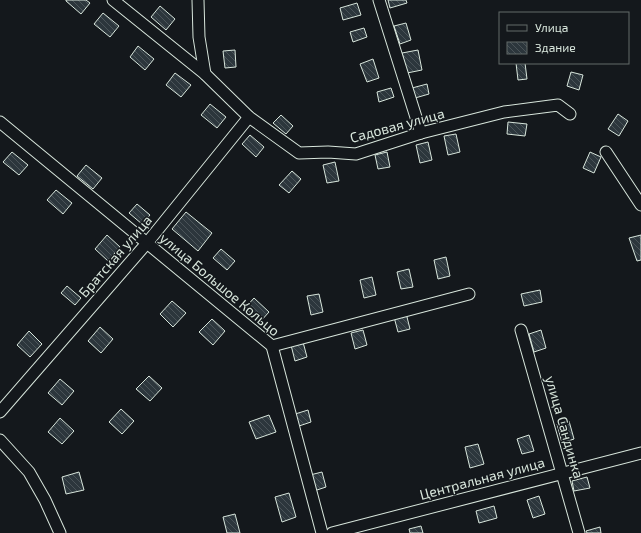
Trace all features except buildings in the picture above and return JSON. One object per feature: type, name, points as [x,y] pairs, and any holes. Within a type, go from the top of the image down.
[{"type":"street","name":"Садовая улица","points":[[113,0],[205,74],[249,117],[299,153],[328,152],[356,154],[421,133],[504,112],[558,105],[570,114]]},
{"type":"street","points":[[198,0],[199,36],[205,74]]},
{"type":"street","points":[[379,0],[421,133]]},
{"type":"street","name":"Братская улица","points":[[0,412],[147,243],[249,117]]},
{"type":"street","name":"улица Большое Кольцо","points":[[0,122],[272,346],[322,533]]},
{"type":"street","points":[[606,152],[641,205]]},
{"type":"street","points":[[272,346],[469,294]]},
{"type":"street","name":"улица Сандинка","points":[[521,330],[579,533]]},
{"type":"street","points":[[0,440],[29,472],[45,500],[60,533]]},
{"type":"street","name":"Центральная улица","points":[[332,533],[562,472],[641,453]]}]
